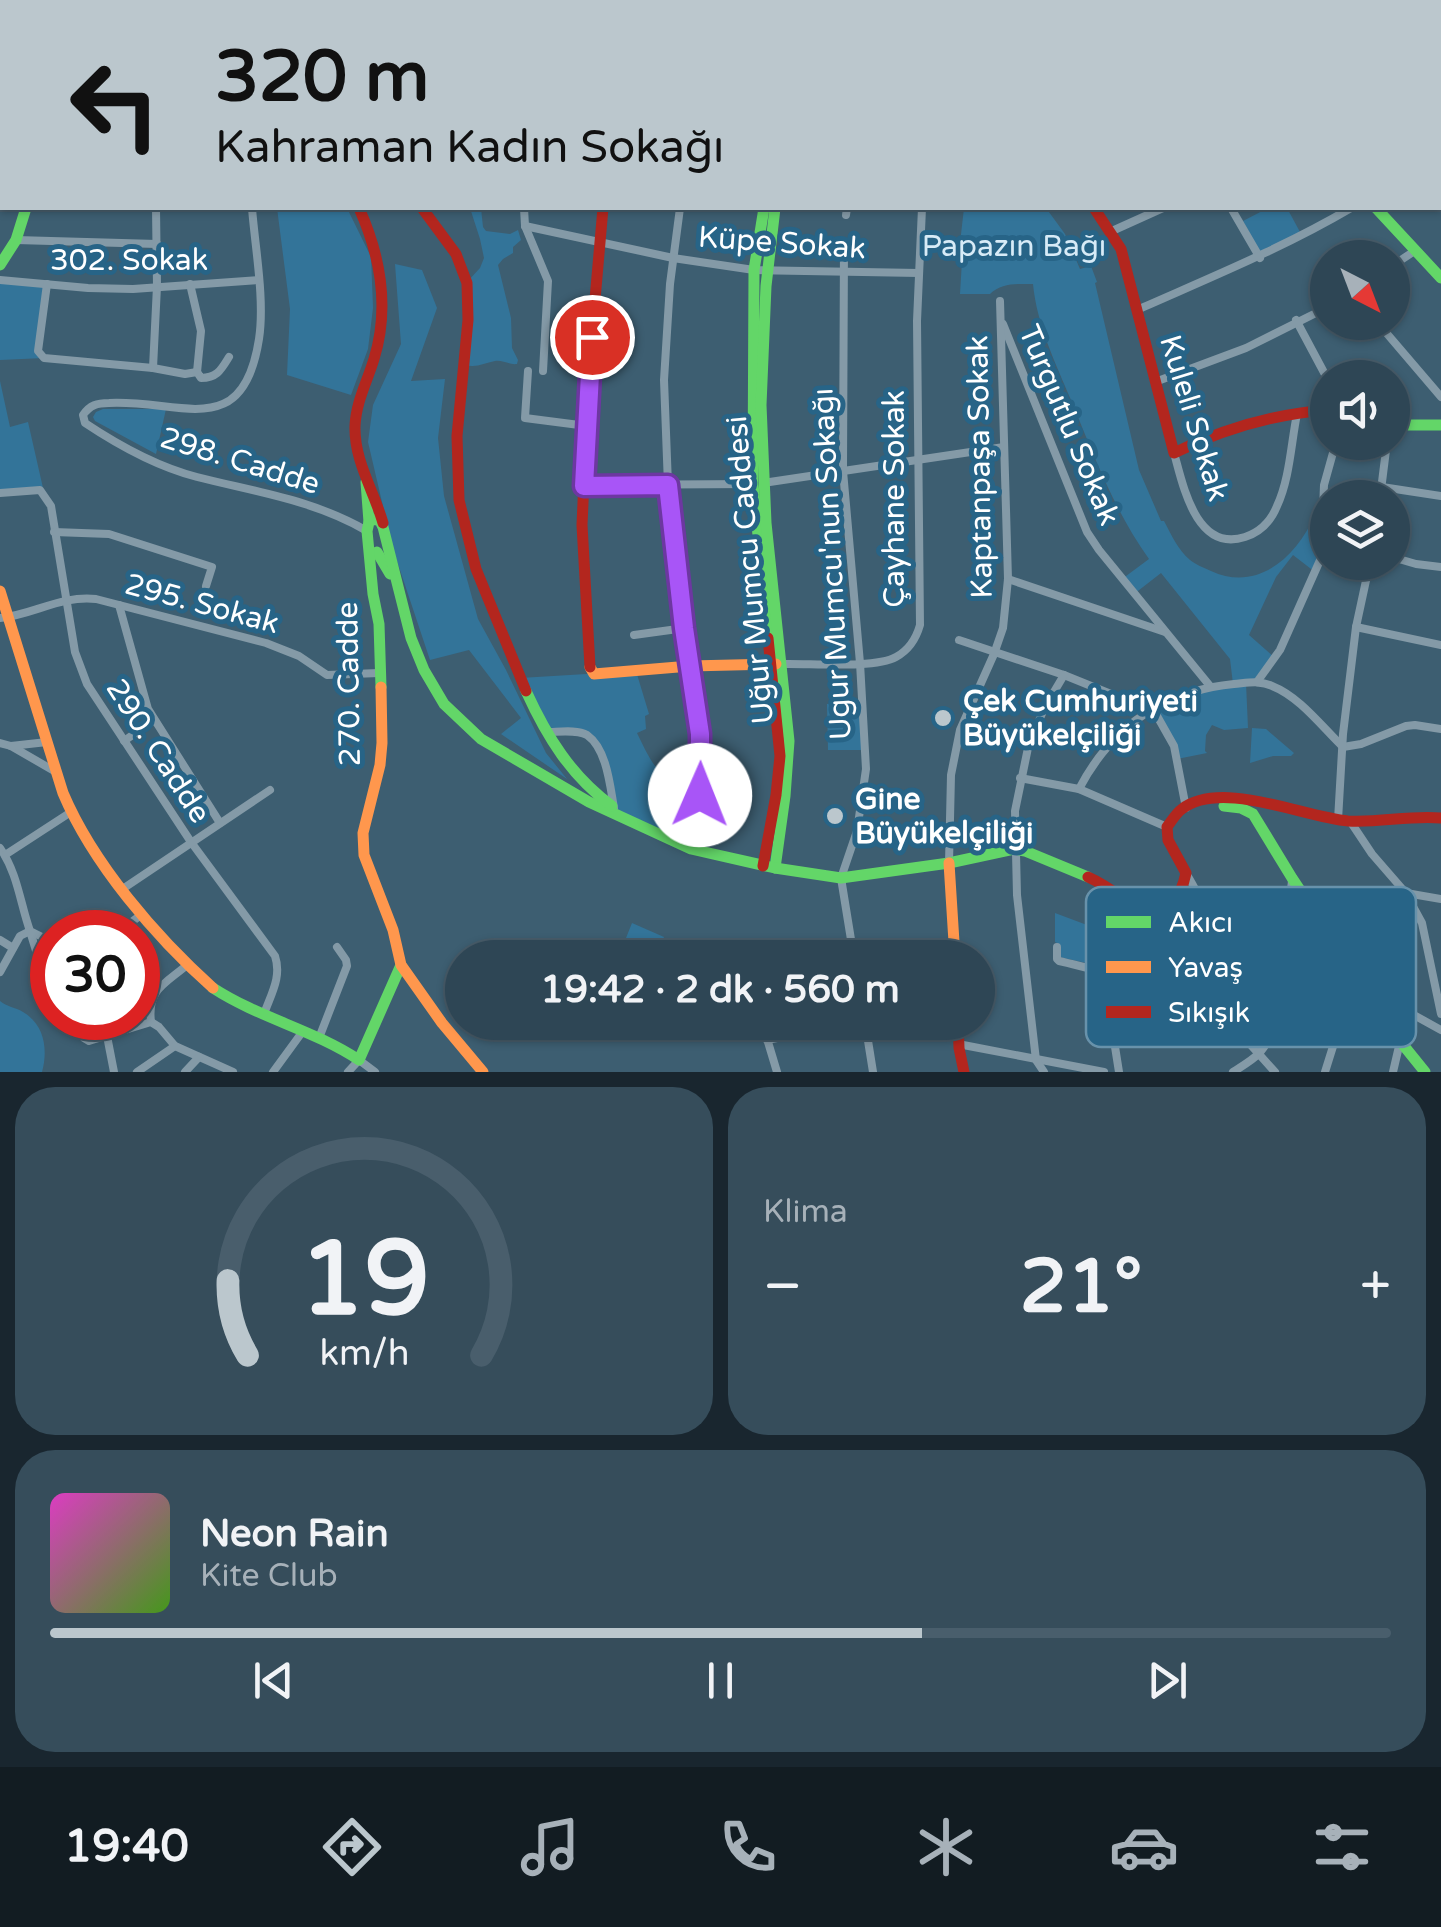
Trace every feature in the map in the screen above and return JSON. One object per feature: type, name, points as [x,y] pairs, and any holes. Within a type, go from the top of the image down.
[{"type":"street","points":[[2,259],[16,240],[25,210]]},
{"type":"street","points":[[152,368],[156,210]]},
{"type":"street","points":[[252,210],[258,280]]},
{"type":"street","points":[[360,210],[377,251],[383,281],[379,340],[355,416],[357,449],[366,478],[375,542],[396,581],[424,670],[433,689],[454,715],[481,739],[556,785],[691,848],[769,867],[841,878],[949,863],[1014,849],[1040,856],[1108,887]]},
{"type":"street","points":[[423,210],[462,266],[468,291],[456,444],[457,480],[471,553],[488,603],[546,732],[586,786],[640,825]]},
{"type":"street","points":[[524,210],[525,226],[548,281],[543,371]]},
{"type":"street","points":[[603,210],[589,368],[584,486],[758,483],[1004,448]]},
{"type":"street","points":[[680,210],[664,380],[668,485],[700,734],[700,795],[691,848]]},
{"type":"street","name":"Uğur Mumcu Caddesi","points":[[764,210],[758,483],[790,757],[769,867]]},
{"type":"street","name":"Uğur Mumcu Caddesi","points":[[760,270],[774,210]]},
{"type":"street","name":"Çayhane Sokak","points":[[584,486],[582,547],[590,669],[594,674],[690,666],[860,663],[892,660],[900,655],[920,626],[918,272],[922,210]]},
{"type":"street","name":"Kuleli Sokak","points":[[1096,210],[1122,249],[1187,500],[1201,524],[1230,540],[1243,538],[1269,522],[1283,490],[1296,414]]},
{"type":"street","points":[[1112,231],[1159,210]]},
{"type":"street","points":[[1232,210],[1260,257]]},
{"type":"street","points":[[1137,310],[1260,257],[1348,210]]},
{"type":"street","points":[[1378,210],[1441,278]]},
{"type":"street","name":"Küpe Sokak","points":[[525,226],[673,258],[760,270],[918,272]]},
{"type":"street","points":[[16,240],[157,244]]},
{"type":"street","name":"Ugur Mumcu'nun Sokağı","points":[[841,878],[857,831],[866,769],[843,471],[844,244]]},
{"type":"street","points":[[1410,254],[1416,250]]},
{"type":"street","name":"302. Sokak","points":[[0,280],[88,288],[258,280]]},
{"type":"street","name":"298. Cadde","points":[[258,280],[258,344],[246,382],[231,400],[218,408],[202,410],[97,403],[83,415],[85,423],[181,472],[264,491],[338,515],[375,542]]},
{"type":"street","points":[[46,284],[38,352],[44,358],[185,374],[197,372]]},
{"type":"street","points":[[190,284],[201,331],[197,372],[201,378],[214,377],[229,358]]},
{"type":"street","name":"Kaptanpaşa Sokak","points":[[949,863],[952,775],[960,730],[1003,628],[1008,579],[1000,301]]},
{"type":"street","points":[[1155,382],[1200,367],[1310,315]]},
{"type":"street","name":"Turgutlu Sokak","points":[[1001,320],[1087,532],[1210,686]]},
{"type":"street","points":[[1297,322],[1317,360]]},
{"type":"street","points":[[1392,340],[1441,397]]},
{"type":"street","points":[[528,370],[524,418],[587,426]]},
{"type":"street","points":[[1003,396],[1008,380],[1014,378],[1021,378],[1033,394]]},
{"type":"street","points":[[1174,453],[1222,431],[1310,412]]},
{"type":"street","points":[[1410,425],[1441,425]]},
{"type":"street","points":[[1257,682],[1280,650],[1321,558],[1324,485],[1331,460]]},
{"type":"street","points":[[366,478],[384,527],[375,542]]},
{"type":"street","name":"290. Cadde","points":[[0,493],[40,490],[50,506],[75,652],[87,684],[191,842],[275,956],[278,977],[264,1014]]},
{"type":"street","points":[[1410,494],[1441,496]]},
{"type":"street","points":[[54,532],[109,534],[212,567],[206,586]]},
{"type":"street","name":"270. Cadde","points":[[375,542],[376,560],[371,574],[379,624],[382,755],[363,833],[366,864],[393,930],[401,965],[442,1023],[484,1072]]},
{"type":"street","points":[[1410,562],[1441,567]]},
{"type":"street","points":[[1008,579],[1165,632]]},
{"type":"street","points":[[1366,580],[1356,627],[1343,748],[1344,820],[1401,887]]},
{"type":"street","points":[[0,592],[4,618],[71,812],[137,910]]},
{"type":"street","name":"295. Sokak","points":[[4,618],[83,598],[266,643],[299,656],[328,676],[379,673]]},
{"type":"street","points":[[120,605],[148,709],[220,822]]},
{"type":"street","points":[[1356,627],[1441,645]]},
{"type":"street","points":[[634,635],[684,628]]},
{"type":"street","points":[[959,640],[1150,708],[1168,732],[1186,808]]},
{"type":"street","points":[[1044,1072],[1036,1060],[1017,895],[1015,811],[1028,743],[1064,675]]},
{"type":"street","points":[[1079,788],[1118,735],[1150,708],[1210,686],[1257,682],[1270,685],[1294,700],[1343,748]]},
{"type":"street","points":[[124,741],[154,720]]},
{"type":"street","points":[[1343,748],[1415,724],[1441,729]]},
{"type":"street","points":[[546,732],[581,732],[589,737],[605,760],[614,808]]},
{"type":"street","points":[[12,746],[47,742]]},
{"type":"street","points":[[0,743],[56,772]]},
{"type":"street","points":[[1020,778],[1079,788],[1167,827]]},
{"type":"street","points":[[121,890],[270,790]]},
{"type":"street","points":[[1194,887],[1168,840],[1167,827],[1176,814],[1208,800],[1254,800],[1344,820],[1409,815],[1441,818]]},
{"type":"street","points":[[1186,808],[1227,806],[1250,811],[1298,887]]},
{"type":"street","points":[[1260,825],[1262,817],[1270,812],[1292,809]]},
{"type":"street","points":[[0,972],[20,936],[30,931],[17,880],[2,852],[71,812]]},
{"type":"street","points":[[949,863],[954,940]]},
{"type":"street","points":[[1183,887],[1186,873]]},
{"type":"street","points":[[841,878],[851,940]]},
{"type":"street","points":[[1291,887],[1292,878]]},
{"type":"street","points":[[1416,894],[1441,899]]},
{"type":"street","points":[[1416,912],[1422,923],[1441,1014]]},
{"type":"street","points":[[160,936],[215,990],[319,1038],[374,1072]]},
{"type":"street","points":[[0,940],[13,948]]},
{"type":"street","points":[[319,1038],[347,966],[337,947]]},
{"type":"street","points":[[1057,948],[1059,962],[1086,968]]},
{"type":"street","points":[[160,987],[187,965]]},
{"type":"street","points":[[348,1072],[359,1060],[401,965]]},
{"type":"street","points":[[1416,1016],[1441,1030]]},
{"type":"street","points":[[160,1027],[176,1046],[233,1072]]},
{"type":"street","points":[[273,1072],[303,1032]]},
{"type":"street","points":[[108,1040],[114,1072]]},
{"type":"street","points":[[767,1040],[777,1072]]},
{"type":"street","points":[[868,1040],[873,1072]]},
{"type":"street","points":[[958,1040],[964,1072]]},
{"type":"street","points":[[958,1044],[1104,1072]]},
{"type":"street","points":[[137,1072],[176,1046]]},
{"type":"street","points":[[1115,1047],[1119,1072]]},
{"type":"street","points":[[1250,1047],[1274,1072]]},
{"type":"street","points":[[1233,1072],[1265,1047]]},
{"type":"street","points":[[1326,1072],[1334,1047]]},
{"type":"street","points":[[1394,1072],[1399,1047]]},
{"type":"street","points":[[1405,1047],[1425,1072]]},
{"type":"street","points":[[185,1072],[199,1057]]},
{"type":"green space","points":[[277,210],[348,210],[371,257],[373,308],[368,349],[351,395],[287,375],[290,309]]},
{"type":"green space","points":[[471,210],[481,210],[486,231],[510,234],[518,230],[521,240],[498,265],[517,364],[498,361],[465,365],[467,282],[484,258]]},
{"type":"green space","name":"Papazın Bağı","points":[[964,210],[1047,210],[1065,234],[1080,269],[1091,266],[1139,470],[1161,521],[1190,560],[1228,577],[1260,574],[1287,557],[1310,524],[1310,568],[1293,555],[1276,577],[1249,635],[1275,658],[1257,682],[1246,683],[1248,728],[1224,730],[1212,725],[1206,735],[1207,753],[1177,759],[1152,707],[1233,684],[1230,659],[1161,573],[1134,594],[1122,579],[1149,559],[1125,521],[1097,462],[1048,343],[1033,284],[1005,286],[990,294],[960,294],[960,243]]},
{"type":"green space","points":[[1264,210],[1288,210],[1300,232],[1260,252],[1243,221]]},
{"type":"green space","points":[[395,264],[422,270],[437,308],[411,381],[445,379],[438,438],[444,496],[478,619],[546,753],[567,779],[501,734],[521,718],[469,650],[430,660],[393,549],[368,442],[373,405],[401,344]]},
{"type":"green space","points":[[0,280],[47,284],[38,351],[44,358],[0,360]]},
{"type":"green space","points":[[0,381],[10,427],[28,422],[43,488],[0,493]]},
{"type":"green space","points":[[166,409],[156,454],[95,421],[96,412]]},
{"type":"green space","points":[[636,671],[649,714],[645,716],[646,729],[637,733],[649,757],[666,776],[700,790],[691,849],[614,808],[605,760],[589,737],[546,732],[520,678]]},
{"type":"green space","points":[[862,701],[865,750],[828,750],[827,704]]},
{"type":"green space","points":[[1252,728],[1266,729],[1294,753],[1250,763]]},
{"type":"green space","points":[[1055,913],[1086,925],[1086,963],[1059,957],[1059,944],[1055,942]]},
{"type":"green space","points":[[632,923],[664,937],[663,940],[625,940]]},
{"type":"green space","points":[[0,1001],[30,1017],[30,1040],[42,1040],[45,1055],[42,1072],[0,1072]]},
{"type":"traffic: fast","points":[[0,265],[16,240],[25,210]]},
{"type":"traffic: fast","points":[[764,210],[754,270],[753,484],[768,638]]},
{"type":"traffic: fast","points":[[775,210],[766,286],[761,405],[766,523],[789,741],[775,868]]},
{"type":"traffic: fast","points":[[1378,210],[1441,278]]},
{"type":"traffic: fast","points":[[1410,425],[1441,425]]},
{"type":"traffic: fast","points":[[366,482],[369,522]]},
{"type":"traffic: fast","points":[[381,687],[379,624],[367,531],[374,519],[383,527],[411,638],[444,704],[481,739],[589,802],[691,849],[841,878],[949,863],[1014,849],[1088,877]]},
{"type":"traffic: fast","points":[[377,552],[390,574]]},
{"type":"traffic: fast","points":[[526,691],[562,754],[584,782],[612,806]]},
{"type":"traffic: fast","points":[[1224,806],[1253,814],[1298,887]]},
{"type":"traffic: fast","points":[[213,988],[359,1060],[401,965]]},
{"type":"traffic: fast","points":[[1405,1047],[1425,1072]]},
{"type":"traffic: slow","points":[[0,591],[63,793],[76,820],[128,898],[213,988]]},
{"type":"traffic: slow","points":[[590,667],[594,674],[776,664]]},
{"type":"traffic: slow","points":[[381,687],[380,765],[363,833],[364,855],[393,930],[401,965],[483,1072]]},
{"type":"traffic: slow","points":[[949,863],[954,940]]},
{"type":"traffic: jam","points":[[360,210],[378,264],[382,320],[355,426],[361,464],[383,523]]},
{"type":"traffic: jam","points":[[423,210],[456,254],[467,283],[468,320],[457,436],[459,500],[476,569],[526,691]]},
{"type":"traffic: jam","points":[[590,667],[582,525],[589,368],[603,210]]},
{"type":"traffic: jam","points":[[1095,210],[1121,249],[1174,453],[1249,424],[1310,412]]},
{"type":"traffic: jam","points":[[763,866],[780,756],[768,638]]},
{"type":"traffic: jam","points":[[1181,887],[1186,873],[1168,840],[1167,827],[1180,811],[1198,801],[1218,798],[1263,802],[1348,821],[1441,818]]},
{"type":"traffic: jam","points":[[1088,877],[1106,887]]},
{"type":"traffic: jam","points":[[959,1040],[964,1072]]},
{"type":"place","name":"Çek Cumhuriyeti Büyükelçiliği","points":[[943,718]]},
{"type":"place","name":"Gine Büyükelçiliği","points":[[835,816]]},
{"type":"route","points":[[592,337],[584,486],[668,485],[700,734],[700,795]]}]
